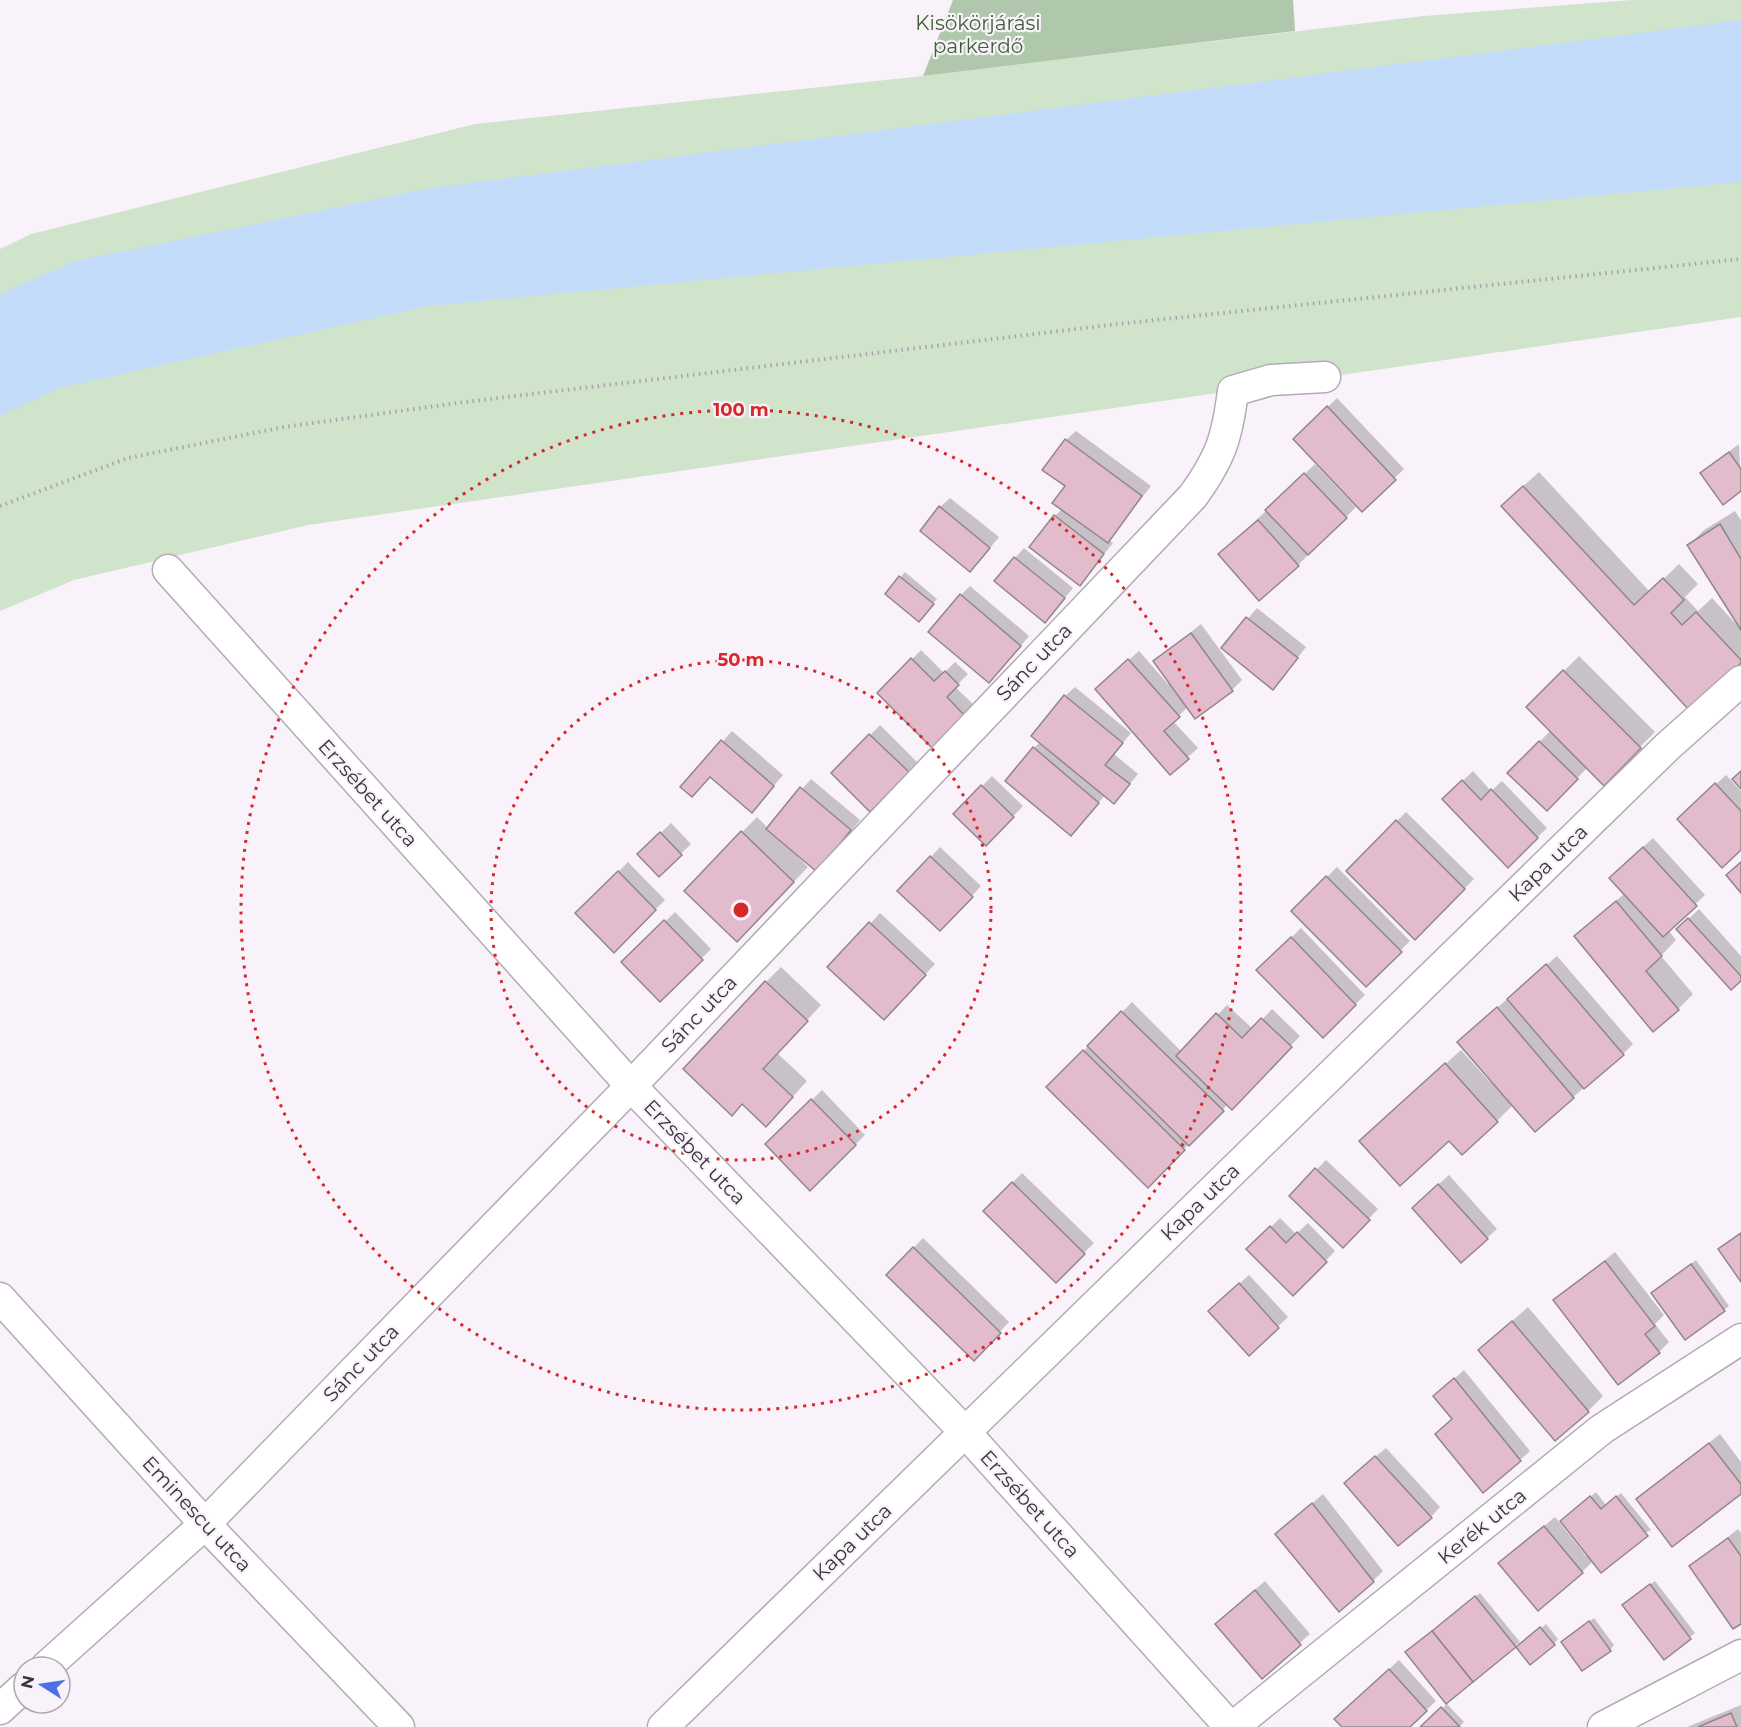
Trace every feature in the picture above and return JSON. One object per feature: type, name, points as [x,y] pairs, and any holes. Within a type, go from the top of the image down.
[{"type":"street","name":"Sánc utca","points":[[59,1655],[205,1524],[631,1086],[1193,496],[1214,467],[1227,435],[1233,391],[1271,380],[1325,377]]},
{"type":"street","name":"Erzsébet utca","points":[[168,570],[631,1086],[965,1432],[1231,1727]]},
{"type":"street","name":"Kapa utca","points":[[663,1727],[1659,755],[1741,681]]},
{"type":"street","name":"Eminescu utca","points":[[0,1298],[205,1524],[399,1727]]},
{"type":"street","name":"Kerék utca","points":[[1231,1727],[1602,1429],[1741,1339]]},
{"type":"street","points":[[1603,1727],[1741,1655]]},
{"type":"street","points":[[0,1709],[12,1698]]},
{"type":"path","points":[[0,506],[128,458],[295,425],[465,402],[1092,327],[1741,259]]},
{"type":"green space","name":"Kisökörjárási parkerdő","points":[[953,0],[1293,0],[1295,31],[923,76]]},
{"type":"green space","points":[[1631,0],[1741,0],[1741,317],[308,525],[74,580],[0,611],[0,249],[31,234],[475,124],[923,76],[1424,16]]},
{"type":"water","points":[[1741,20],[1741,182],[428,306],[59,388],[0,416],[0,294],[75,261],[431,188]]},
{"type":"building","points":[[1327,406],[1396,480],[1362,512],[1293,439]]},
{"type":"building","points":[[1065,439],[1142,496],[1108,543],[1052,503],[1065,486],[1042,470]]},
{"type":"building","points":[[1729,452],[1741,469],[1741,491],[1723,505],[1700,473]]},
{"type":"building","points":[[1304,473],[1347,518],[1308,555],[1265,510]]},
{"type":"building","points":[[1523,486],[1634,605],[1663,578],[1684,600],[1671,613],[1682,625],[1696,612],[1741,660],[1741,663],[1690,711],[1501,506]]},
{"type":"building","points":[[939,506],[990,548],[970,572],[920,531]]},
{"type":"building","points":[[1054,515],[1104,554],[1080,586],[1029,547]]},
{"type":"building","points":[[1258,520],[1299,566],[1259,601],[1218,554]]},
{"type":"building","points":[[1720,524],[1741,559],[1741,630],[1687,545]]},
{"type":"building","points":[[1014,557],[1065,598],[1045,623],[994,581]]},
{"type":"building","points":[[899,576],[934,604],[919,622],[885,594]]},
{"type":"building","points":[[960,594],[1021,646],[989,683],[928,632]]},
{"type":"building","points":[[1246,617],[1298,658],[1273,690],[1221,648]]},
{"type":"building","points":[[1191,633],[1233,691],[1195,719],[1153,661]]},
{"type":"building","points":[[911,658],[934,681],[945,671],[959,685],[947,697],[964,715],[932,748],[877,693]]},
{"type":"building","points":[[1128,659],[1180,717],[1164,731],[1189,759],[1170,775],[1095,689]]},
{"type":"building","points":[[1563,670],[1641,748],[1604,786],[1526,707]]},
{"type":"building","points":[[1064,695],[1123,743],[1105,765],[1130,784],[1114,804],[1031,736]]},
{"type":"building","points":[[869,734],[909,772],[870,812],[831,773]]},
{"type":"building","points":[[721,740],[774,786],[752,813],[710,777],[692,797],[680,787]]},
{"type":"building","points":[[1539,741],[1578,779],[1547,811],[1507,773]]},
{"type":"building","points":[[1033,747],[1099,803],[1071,836],[1005,781]]},
{"type":"building","points":[[1741,771],[1741,789],[1732,779]]},
{"type":"building","points":[[1462,780],[1481,800],[1491,789],[1538,838],[1508,868],[1442,799]]},
{"type":"building","points":[[1715,783],[1741,811],[1741,850],[1722,868],[1677,819]]},
{"type":"building","points":[[981,785],[1014,817],[986,846],[953,814]]},
{"type":"building","points":[[800,787],[851,830],[817,872],[766,829]]},
{"type":"building","points":[[1396,820],[1465,889],[1415,940],[1346,871]]},
{"type":"building","points":[[741,831],[794,882],[737,942],[684,891]]},
{"type":"building","points":[[660,832],[682,855],[659,877],[637,854]]},
{"type":"building","points":[[1643,847],[1697,906],[1663,937],[1609,878]]},
{"type":"building","points":[[930,856],[973,897],[940,931],[897,891]]},
{"type":"building","points":[[1741,862],[1741,893],[1726,875]]},
{"type":"building","points":[[618,871],[656,910],[614,953],[575,913]]},
{"type":"building","points":[[1326,876],[1402,952],[1366,987],[1291,911]]},
{"type":"building","points":[[1616,901],[1662,956],[1646,971],[1679,1010],[1653,1032],[1574,936]]},
{"type":"building","points":[[1688,918],[1741,976],[1741,981],[1731,990],[1676,929]]},
{"type":"building","points":[[664,920],[703,960],[660,1002],[621,962]]},
{"type":"building","points":[[869,922],[926,975],[884,1020],[827,967]]},
{"type":"building","points":[[1291,937],[1356,1005],[1323,1038],[1256,970]]},
{"type":"building","points":[[1546,964],[1624,1055],[1584,1089],[1507,999]]},
{"type":"building","points":[[765,981],[808,1021],[763,1069],[793,1097],[766,1127],[742,1104],[732,1116],[683,1069]]},
{"type":"building","points":[[1497,1007],[1574,1098],[1535,1132],[1457,1042]]},
{"type":"building","points":[[1121,1011],[1224,1111],[1189,1146],[1087,1046]]},
{"type":"building","points":[[1216,1013],[1242,1038],[1261,1018],[1292,1047],[1232,1110],[1176,1056]]},
{"type":"building","points":[[1083,1050],[1185,1150],[1148,1188],[1046,1087]]},
{"type":"building","points":[[1445,1063],[1498,1122],[1462,1155],[1449,1141],[1400,1186],[1359,1141]]},
{"type":"building","points":[[811,1099],[856,1145],[810,1191],[765,1144]]},
{"type":"building","points":[[1315,1168],[1370,1220],[1343,1248],[1289,1196]]},
{"type":"building","points":[[1012,1182],[1085,1254],[1056,1283],[983,1211]]},
{"type":"building","points":[[1438,1184],[1488,1239],[1461,1263],[1412,1208]]},
{"type":"building","points":[[1270,1226],[1286,1243],[1297,1232],[1327,1262],[1293,1296],[1246,1249]]},
{"type":"building","points":[[1741,1233],[1741,1282],[1718,1249]]},
{"type":"building","points":[[913,1247],[1001,1333],[974,1361],[886,1275]]},
{"type":"building","points":[[1605,1261],[1655,1326],[1645,1334],[1660,1353],[1618,1385],[1553,1300]]},
{"type":"building","points":[[1691,1264],[1725,1311],[1685,1340],[1651,1293]]},
{"type":"building","points":[[1239,1283],[1279,1328],[1249,1356],[1208,1311]]},
{"type":"building","points":[[1512,1321],[1589,1412],[1555,1441],[1478,1350]]},
{"type":"building","points":[[1454,1378],[1521,1461],[1483,1493],[1435,1434],[1452,1419],[1433,1396]]},
{"type":"building","points":[[1709,1443],[1741,1484],[1741,1494],[1672,1547],[1636,1499]]},
{"type":"building","points":[[1375,1456],[1432,1518],[1398,1546],[1344,1483]]},
{"type":"building","points":[[1590,1496],[1601,1509],[1616,1496],[1648,1536],[1601,1573],[1560,1521]]},
{"type":"building","points":[[1312,1503],[1374,1582],[1339,1612],[1275,1534]]},
{"type":"building","points":[[1544,1526],[1583,1573],[1538,1611],[1498,1563]]},
{"type":"building","points":[[1728,1538],[1741,1556],[1741,1624],[1733,1629],[1689,1566]]},
{"type":"building","points":[[1650,1584],[1691,1639],[1664,1660],[1622,1605]]},
{"type":"building","points":[[1255,1590],[1301,1645],[1262,1679],[1215,1624]]},
{"type":"building","points":[[1475,1596],[1516,1647],[1473,1682],[1432,1631]]},
{"type":"building","points":[[1589,1621],[1611,1651],[1582,1671],[1561,1642]]},
{"type":"building","points":[[1540,1627],[1555,1645],[1530,1665],[1516,1647]]},
{"type":"building","points":[[1432,1631],[1473,1682],[1446,1704],[1405,1652]]},
{"type":"building","points":[[1389,1669],[1427,1711],[1410,1727],[1342,1727],[1334,1719]]},
{"type":"building","points":[[1441,1707],[1460,1727],[1420,1727]]},
{"type":"building","points":[[1731,1713],[1737,1727],[1698,1727]]}]
